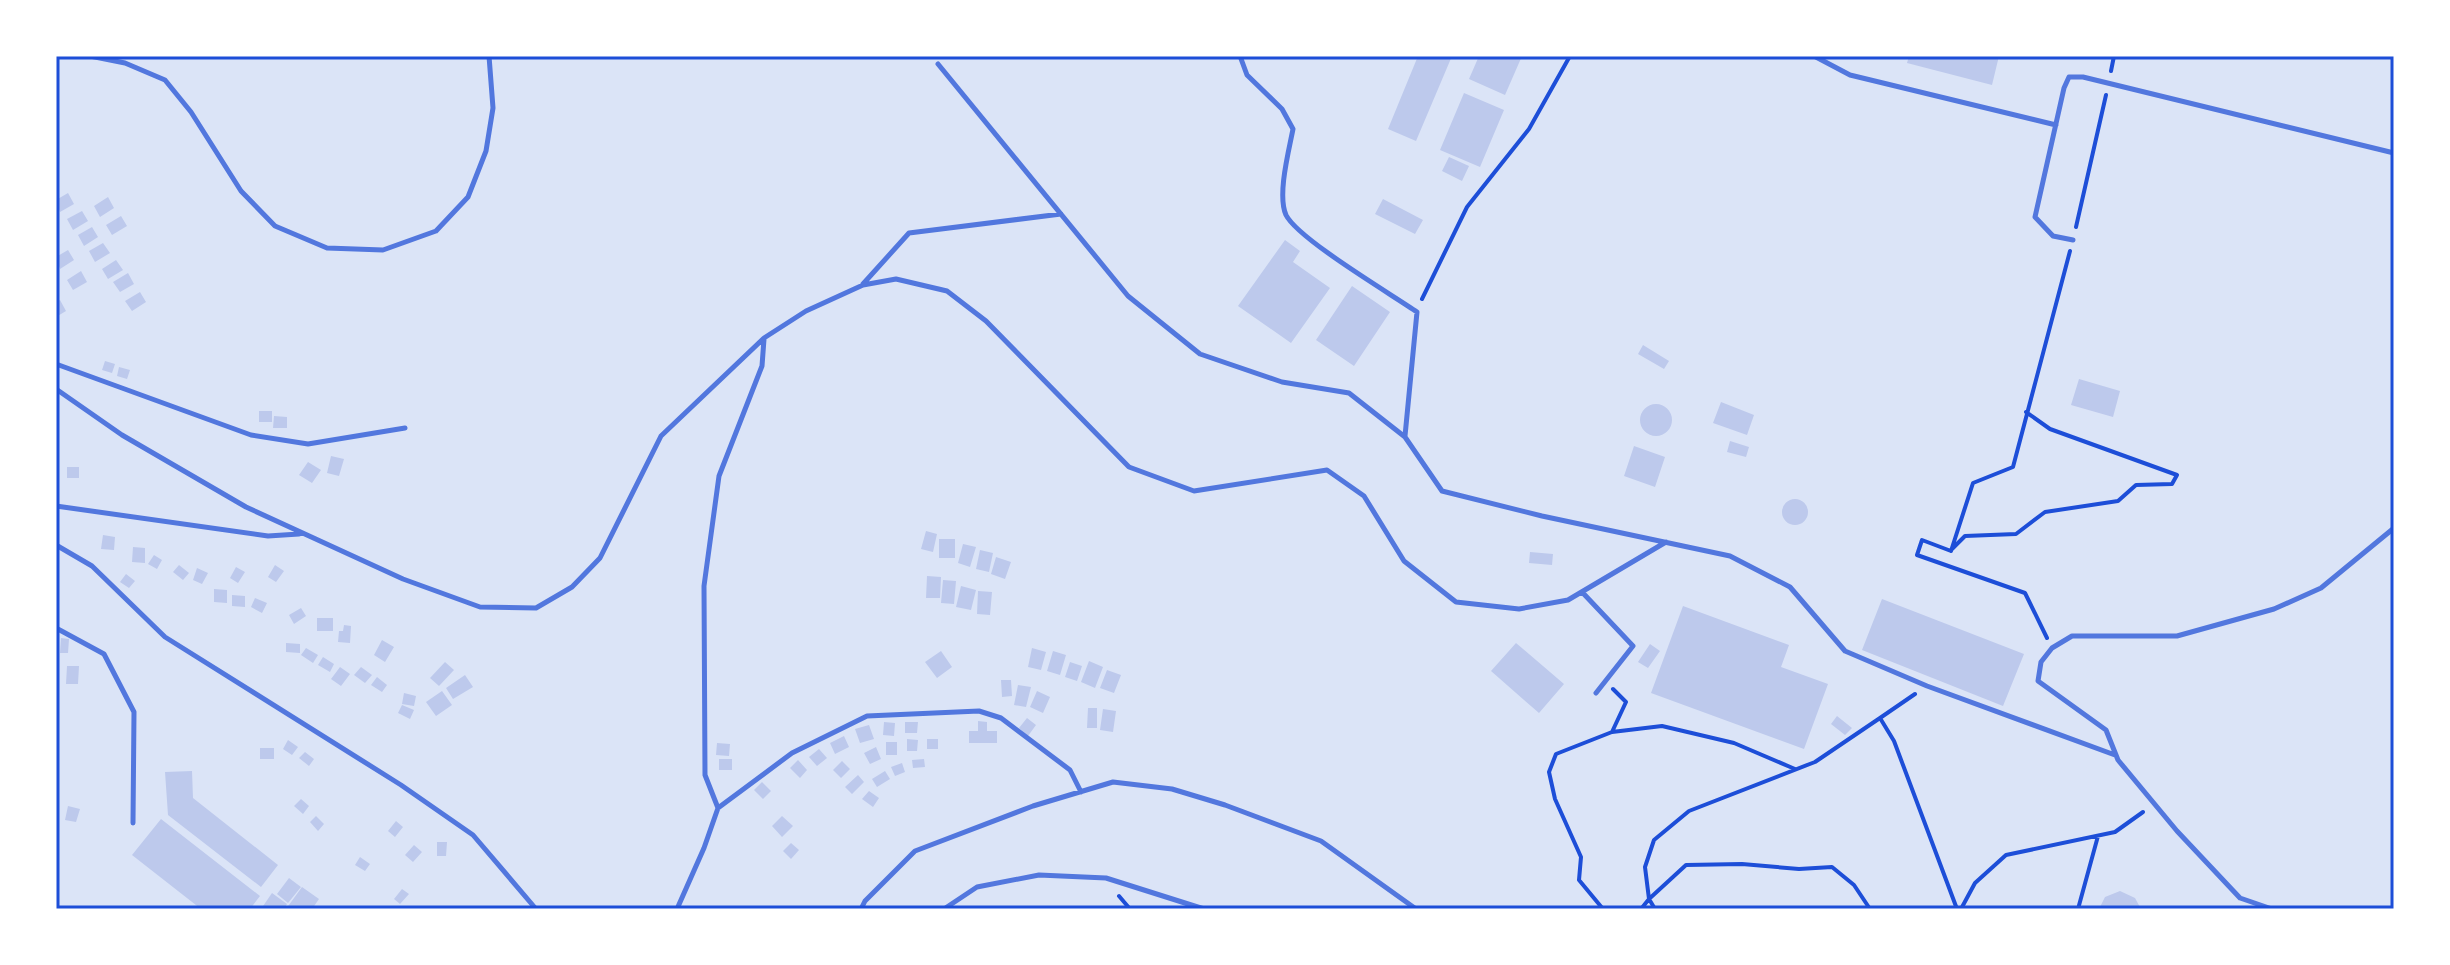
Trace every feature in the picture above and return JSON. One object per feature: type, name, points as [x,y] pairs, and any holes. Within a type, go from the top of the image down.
[{"type":"lane","points":[[90,56],[125,63],[165,80],[191,112],[241,191],[275,226],[327,248],[383,250],[436,231],[468,197],[486,151],[493,108],[489,56]]},
{"type":"lane","points":[[1240,56],[1247,75],[1282,109],[1293,129],[1284,184],[1286,214],[1303,235],[1417,312],[1405,437]]},
{"type":"lane","points":[[1814,56],[1850,75],[2056,125]]},
{"type":"lane","points":[[938,64],[1128,296],[1200,354],[1282,382],[1349,393],[1405,437],[1442,491],[1730,556],[1790,587],[1845,651],[1927,686],[2115,755]]},
{"type":"lane","points":[[2073,240],[2053,236],[2035,217],[2069,77],[2083,77],[2394,153]]},
{"type":"lane","points":[[863,285],[909,233],[1062,214]]},
{"type":"lane","points":[[56,389],[122,435],[246,507],[300,534],[403,579],[480,607],[536,608],[572,587],[600,558],[661,436],[764,338],[806,311],[863,285],[896,279],[947,291],[986,321],[1129,467],[1194,491],[1273,476],[1327,470],[1364,496],[1404,561],[1456,602],[1519,609],[1568,600],[1666,542]]},
{"type":"lane","points":[[718,808],[705,775],[704,586],[719,476],[762,366],[764,338]]},
{"type":"lane","points":[[56,364],[251,435],[308,444],[405,428]]},
{"type":"lane","points":[[56,506],[268,536],[300,534]]},
{"type":"lane","points":[[2272,909],[2240,898],[2177,831],[2115,755],[2106,730],[2038,681],[2041,662],[2052,648],[2072,636],[2177,636],[2274,609],[2321,588],[2394,528]]},
{"type":"lane","points":[[56,545],[92,566],[165,637],[401,785],[473,835],[536,909]]},
{"type":"lane","points":[[1582,592],[1633,646],[1596,693]]},
{"type":"lane","points":[[56,628],[104,654],[134,712],[133,823]]},
{"type":"lane","points":[[677,909],[718,808],[792,753],[867,716],[979,711],[1001,718],[1070,770],[1081,792]]},
{"type":"lane","points":[[861,909],[865,901],[915,851],[1033,806],[1113,782],[1172,789],[1321,841],[1416,909]]},
{"type":"lane","points":[[944,909],[977,887],[1039,875],[1106,878],[1204,909]]},
{"type":"path","points":[[1417,312],[1430,278],[1467,207],[1529,129],[1570,56]]},
{"type":"path","points":[[2026,412],[2050,429],[2177,475],[2172,484],[2136,485],[2118,501],[2045,512],[2016,534],[1965,536],[1951,551],[1973,483],[2013,467],[2026,412]]},
{"type":"path","points":[[1951,551],[1922,540],[1917,555],[2025,593],[2052,648]]},
{"type":"path","points":[[1605,682],[1626,702],[1612,732]]},
{"type":"path","points":[[1655,909],[1649,899],[1645,867],[1654,840],[1689,811],[1815,762],[1927,686]]},
{"type":"path","points":[[1880,718],[1894,741],[1959,909]]},
{"type":"path","points":[[1603,909],[1579,880],[1581,857],[1555,799],[1549,772],[1556,754],[1612,732],[1662,726],[1734,743],[1795,769]]},
{"type":"path","points":[[1959,909],[1975,883],[2006,855],[2115,832],[2154,803]]},
{"type":"path","points":[[2078,909],[2098,836]]},
{"type":"path","points":[[1641,909],[1686,865],[1742,864],[1799,869],[1832,867],[1854,885],[1870,909]]},
{"type":"shaded area","points":[[56,56],[2394,56],[2394,909],[56,909]]},
{"type":"building","points":[[1418,56],[1452,56],[1416,141],[1388,129]]},
{"type":"building","points":[[1479,56],[1522,56],[1505,95],[1469,79]]},
{"type":"building","points":[[1909,56],[1999,56],[1992,85],[1907,63]]},
{"type":"building","points":[[1464,93],[1504,110],[1480,167],[1440,150]]},
{"type":"building","points":[[1449,157],[1469,166],[1462,181],[1442,171]]},
{"type":"building","points":[[68,193],[74,204],[60,212],[56,200]]},
{"type":"building","points":[[108,197],[114,208],[100,217],[94,206]]},
{"type":"building","points":[[1383,199],[1423,220],[1415,234],[1375,214]]},
{"type":"building","points":[[82,211],[88,221],[73,230],[67,219]]},
{"type":"building","points":[[121,216],[127,226],[112,235],[106,225]]},
{"type":"building","points":[[92,227],[98,237],[84,246],[78,235]]},
{"type":"building","points":[[1285,240],[1300,251],[1293,262],[1330,288],[1291,343],[1238,306]]},
{"type":"building","points":[[103,243],[110,253],[95,262],[89,251]]},
{"type":"building","points":[[68,250],[74,260],[60,269],[56,257]]},
{"type":"building","points":[[116,260],[123,270],[108,279],[102,269]]},
{"type":"building","points":[[81,271],[87,282],[73,290],[67,280]]},
{"type":"building","points":[[128,273],[134,284],[120,292],[113,282]]},
{"type":"building","points":[[1352,286],[1390,312],[1354,366],[1316,340]]},
{"type":"building","points":[[140,292],[146,302],[132,311],[125,301]]},
{"type":"building","points":[[60,300],[66,311],[56,317],[56,302]]},
{"type":"building","points":[[1643,345],[1669,361],[1664,369],[1638,354]]},
{"type":"building","points":[[105,361],[115,364],[112,373],[102,370]]},
{"type":"building","points":[[119,367],[130,370],[127,379],[117,376]]},
{"type":"building","points":[[2079,379],[2120,391],[2113,417],[2071,405]]},
{"type":"building","points":[[1721,402],[1754,415],[1747,435],[1713,423]]},
{"type":"building","points":[[1656,404],[1668,408],[1672,420],[1668,432],[1656,436],[1644,432],[1640,420],[1644,408]]},
{"type":"building","points":[[259,411],[272,411],[272,422],[259,422]]},
{"type":"building","points":[[274,416],[287,417],[287,428],[273,428]]},
{"type":"building","points":[[1730,441],[1749,447],[1746,457],[1727,452]]},
{"type":"building","points":[[1634,446],[1665,457],[1655,487],[1624,476]]},
{"type":"building","points":[[331,456],[344,459],[339,476],[327,473]]},
{"type":"building","points":[[308,462],[321,470],[312,483],[299,475]]},
{"type":"building","points":[[67,467],[79,467],[79,478],[67,478]]},
{"type":"building","points":[[1795,499],[1805,502],[1808,512],[1805,522],[1795,525],[1785,522],[1782,512],[1785,502]]},
{"type":"building","points":[[926,531],[937,534],[933,552],[921,549]]},
{"type":"building","points":[[103,535],[115,537],[114,550],[101,549]]},
{"type":"building","points":[[939,539],[955,539],[955,558],[939,558]]},
{"type":"building","points":[[963,544],[976,547],[970,567],[958,563]]},
{"type":"building","points":[[133,547],[145,548],[145,563],[132,562]]},
{"type":"building","points":[[980,550],[993,553],[989,572],[976,569]]},
{"type":"building","points":[[1530,552],[1553,554],[1552,565],[1529,563]]},
{"type":"building","points":[[154,555],[162,560],[157,569],[148,564]]},
{"type":"building","points":[[996,557],[1011,562],[1005,579],[991,574]]},
{"type":"building","points":[[179,565],[189,573],[183,580],[173,572]]},
{"type":"building","points":[[275,565],[284,571],[276,582],[268,577]]},
{"type":"building","points":[[236,567],[245,572],[238,583],[230,578]]},
{"type":"building","points":[[197,568],[208,573],[202,584],[193,580]]},
{"type":"building","points":[[126,574],[135,581],[129,588],[120,582]]},
{"type":"building","points":[[927,576],[941,577],[940,598],[926,598]]},
{"type":"building","points":[[943,580],[956,581],[954,604],[941,603]]},
{"type":"building","points":[[961,586],[976,590],[971,610],[956,607]]},
{"type":"building","points":[[214,589],[227,590],[227,603],[214,602]]},
{"type":"building","points":[[978,591],[992,592],[990,615],[977,614]]},
{"type":"building","points":[[232,595],[245,596],[245,607],[232,606]]},
{"type":"building","points":[[255,598],[267,603],[262,613],[251,607]]},
{"type":"building","points":[[1882,599],[2024,654],[2003,706],[1862,650]]},
{"type":"building","points":[[1683,606],[1789,645],[1781,667],[1828,684],[1804,749],[1651,693]]},
{"type":"building","points":[[301,608],[306,616],[294,624],[289,615]]},
{"type":"building","points":[[317,618],[333,618],[333,631],[317,631]]},
{"type":"building","points":[[344,625],[351,626],[350,643],[338,642],[339,631],[343,631]]},
{"type":"building","points":[[61,638],[69,639],[68,653],[60,653]]},
{"type":"building","points":[[382,640],[394,647],[385,662],[374,655]]},
{"type":"building","points":[[286,643],[300,644],[300,653],[286,652]]},
{"type":"building","points":[[1516,643],[1564,684],[1539,713],[1491,671]]},
{"type":"building","points":[[1650,644],[1660,651],[1648,668],[1638,662]]},
{"type":"building","points":[[306,648],[318,655],[313,663],[301,655]]},
{"type":"building","points":[[1032,648],[1046,652],[1041,670],[1028,667]]},
{"type":"building","points":[[941,651],[952,667],[937,678],[925,662]]},
{"type":"building","points":[[1053,651],[1066,655],[1060,675],[1047,671]]},
{"type":"building","points":[[323,657],[334,664],[330,672],[318,665]]},
{"type":"building","points":[[1089,661],[1103,667],[1095,688],[1081,682]]},
{"type":"building","points":[[445,662],[454,670],[439,686],[430,678]]},
{"type":"building","points":[[1070,662],[1082,666],[1077,681],[1065,677]]},
{"type":"building","points":[[67,666],[79,666],[78,684],[66,684]]},
{"type":"building","points":[[340,667],[350,674],[341,686],[331,679]]},
{"type":"building","points":[[361,667],[372,675],[365,683],[354,675]]},
{"type":"building","points":[[1107,670],[1121,675],[1114,693],[1100,688]]},
{"type":"building","points":[[465,675],[473,687],[453,699],[446,688]]},
{"type":"building","points":[[377,677],[387,685],[382,692],[371,685]]},
{"type":"building","points":[[1001,680],[1011,680],[1012,696],[1002,697]]},
{"type":"building","points":[[1018,685],[1031,687],[1026,707],[1014,705]]},
{"type":"building","points":[[442,691],[452,705],[436,716],[426,702]]},
{"type":"building","points":[[1037,691],[1050,697],[1043,713],[1030,707]]},
{"type":"building","points":[[404,693],[416,696],[414,706],[402,704]]},
{"type":"building","points":[[402,705],[414,710],[410,719],[398,713]]},
{"type":"building","points":[[1088,708],[1097,708],[1097,728],[1087,728]]},
{"type":"building","points":[[1103,709],[1116,711],[1113,732],[1100,730]]},
{"type":"building","points":[[1837,716],[1852,728],[1845,735],[1831,724]]},
{"type":"building","points":[[1027,718],[1036,725],[1028,736],[1019,728]]},
{"type":"building","points":[[978,721],[987,722],[987,731],[997,731],[997,743],[969,743],[969,731],[978,731]]},
{"type":"building","points":[[884,722],[895,723],[894,736],[883,735]]},
{"type":"building","points":[[905,722],[918,722],[917,733],[905,733]]},
{"type":"building","points":[[869,725],[874,739],[860,743],[855,729]]},
{"type":"building","points":[[844,736],[849,747],[835,754],[830,743]]},
{"type":"building","points":[[907,739],[918,740],[917,751],[907,751]]},
{"type":"building","points":[[927,739],[938,739],[938,749],[927,749]]},
{"type":"building","points":[[288,740],[298,747],[292,755],[283,749]]},
{"type":"building","points":[[886,742],[897,742],[897,755],[886,755]]},
{"type":"building","points":[[717,743],[730,744],[729,756],[716,755]]},
{"type":"building","points":[[876,747],[881,759],[870,764],[864,753]]},
{"type":"building","points":[[260,748],[274,748],[274,759],[260,759]]},
{"type":"building","points":[[819,749],[827,758],[817,766],[809,757]]},
{"type":"building","points":[[305,752],[314,759],[309,766],[299,758]]},
{"type":"building","points":[[719,759],[732,759],[732,770],[719,770]]},
{"type":"building","points":[[924,759],[925,767],[913,768],[912,760]]},
{"type":"building","points":[[798,760],[807,770],[800,778],[790,768]]},
{"type":"building","points":[[842,761],[850,769],[841,778],[833,770]]},
{"type":"building","points":[[902,763],[905,772],[895,776],[891,767]]},
{"type":"building","points":[[192,771],[193,798],[278,865],[261,887],[168,815],[165,772]]},
{"type":"building","points":[[885,771],[890,779],[877,787],[872,779]]},
{"type":"building","points":[[858,775],[864,782],[852,794],[845,787]]},
{"type":"building","points":[[762,782],[771,791],[763,799],[754,790]]},
{"type":"building","points":[[869,791],[879,798],[873,807],[862,799]]},
{"type":"building","points":[[301,799],[309,806],[303,814],[294,806]]},
{"type":"building","points":[[68,806],[80,809],[76,822],[65,820]]},
{"type":"building","points":[[316,816],[324,824],[318,831],[310,822]]},
{"type":"building","points":[[782,816],[793,826],[782,837],[772,826]]},
{"type":"building","points":[[161,819],[260,896],[250,909],[201,909],[132,855]]},
{"type":"building","points":[[396,821],[403,827],[395,837],[388,831]]},
{"type":"building","points":[[437,842],[447,842],[446,856],[437,856]]},
{"type":"building","points":[[791,843],[799,850],[791,859],[783,851]]},
{"type":"building","points":[[414,845],[422,852],[413,862],[405,855]]},
{"type":"building","points":[[360,857],[370,864],[365,871],[355,865]]},
{"type":"building","points":[[289,878],[301,887],[288,903],[277,894]]},
{"type":"building","points":[[302,887],[319,899],[312,909],[286,909]]},
{"type":"building","points":[[402,889],[409,894],[400,904],[394,899]]},
{"type":"building","points":[[2120,891],[2135,898],[2141,909],[2099,909],[2105,897]]},
{"type":"building","points":[[272,893],[287,904],[284,909],[261,909]]}]
